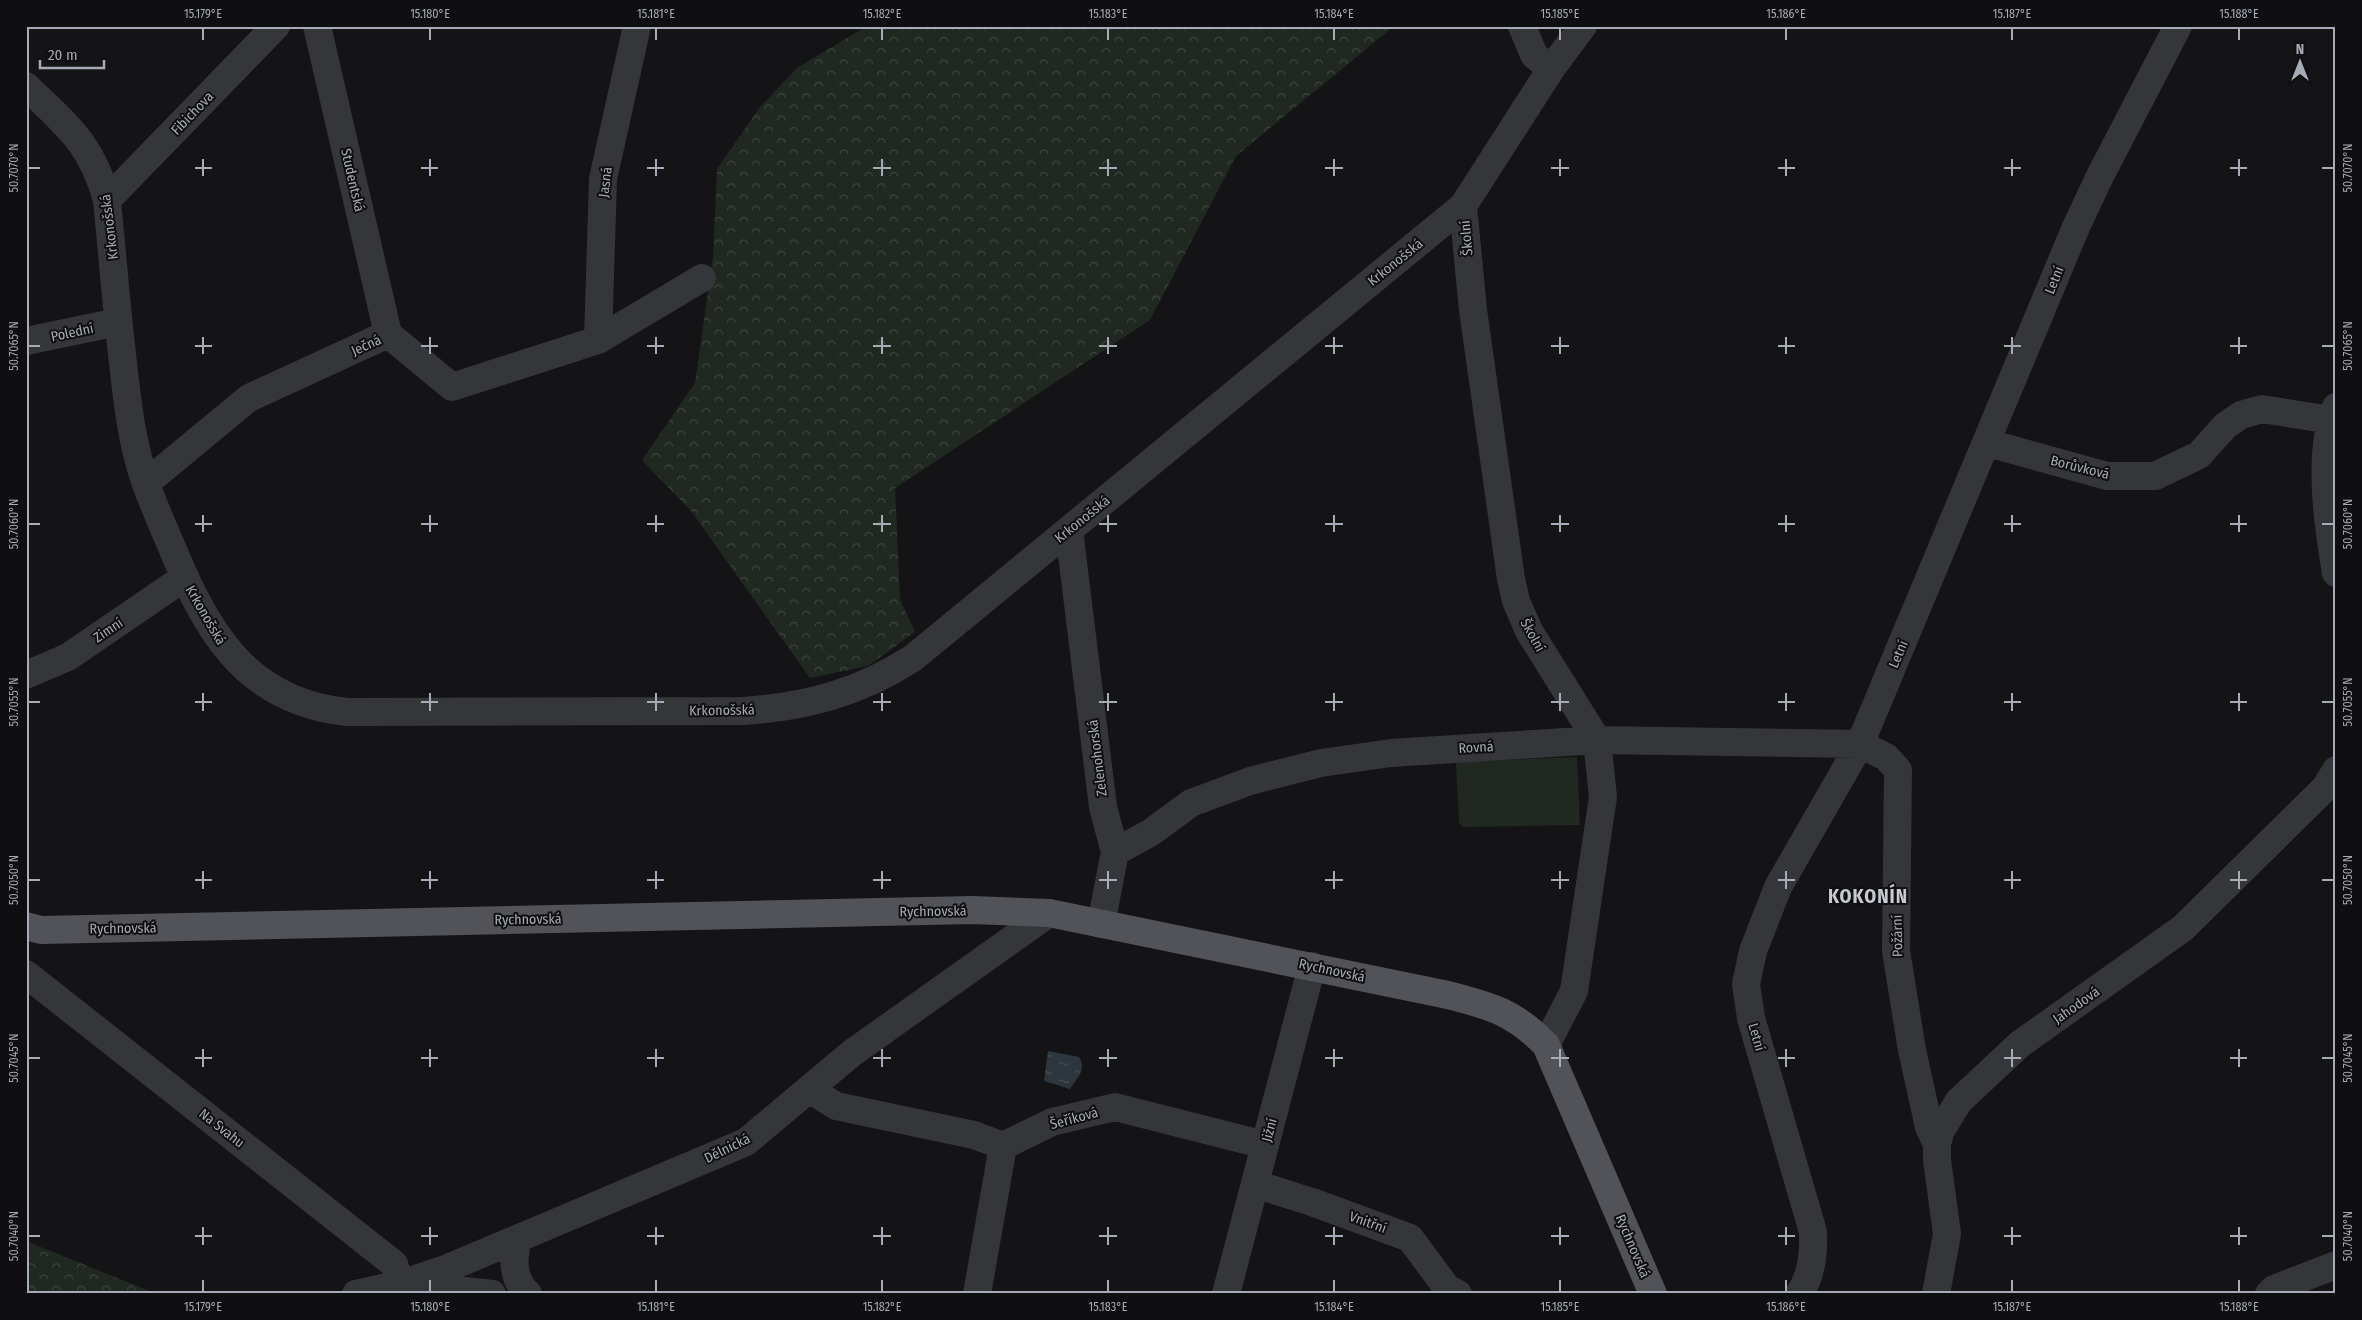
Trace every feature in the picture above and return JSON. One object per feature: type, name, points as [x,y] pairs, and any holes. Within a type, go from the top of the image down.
[{"type":"main road","name":"Rychnovská","points":[[26,926],[41,930],[972,910],[1049,913],[1448,995],[1504,1012],[1532,1030],[1546,1045],[1653,1294]]},
{"type":"street","name":"Fibichova","points":[[107,200],[276,26]]},
{"type":"street","name":"Studentská","points":[[318,26],[388,334]]},
{"type":"street","name":"Jasná","points":[[598,340],[603,179],[637,26]]},
{"type":"street","points":[[1522,26],[1534,55],[1551,69]]},
{"type":"street","name":"Krkonošská","points":[[26,86],[77,135],[86,147],[102,179],[107,200],[127,401],[146,483],[185,578],[220,642],[248,672],[287,696],[327,710],[386,713],[762,710],[824,699],[873,682],[913,658],[1463,206],[1551,69],[1583,26]]},
{"type":"street","name":"Letní","points":[[1798,1294],[1805,1285],[1810,1268],[1814,1251],[1813,1232],[1752,1018],[1746,984],[1753,951],[1778,886],[1860,744],[1988,443],[2084,210],[2178,26]]},
{"type":"street","name":"Školní","points":[[1463,206],[1473,310],[1511,579],[1516,601],[1529,631],[1597,740],[1603,797],[1574,990],[1546,1045]]},
{"type":"street","name":"Ječná","points":[[146,483],[249,398],[388,334],[452,387],[598,340],[702,278]]},
{"type":"street","name":"Polední","points":[[26,341],[118,322]]},
{"type":"street","name":"Borůvková","points":[[1988,443],[2107,476],[2155,476],[2199,455],[2224,426],[2242,415],[2262,409],[2334,414]]},
{"type":"street","points":[[2334,414],[2328,429],[2325,513],[2336,573]]},
{"type":"street","name":"Zelenohorská","points":[[1069,530],[1102,807],[1114,852],[1101,924]]},
{"type":"street","name":"Zimní","points":[[26,675],[68,657],[185,578]]},
{"type":"street","name":"Rovná","points":[[1114,852],[1150,833],[1191,802],[1250,781],[1321,763],[1391,753],[1597,740],[1860,744]]},
{"type":"street","name":"Požární","points":[[1860,744],[1886,757],[1898,770],[1896,951],[1927,1117],[1937,1144]]},
{"type":"street","name":"Jahodová","points":[[1936,1294],[1947,1234],[1937,1160],[1937,1144],[1941,1130],[1959,1101],[2013,1050],[2183,928],[2325,788],[2336,770]]},
{"type":"street","name":"Dělnická","points":[[356,1294],[402,1289],[746,1142],[852,1053],[1049,913]]},
{"type":"street","name":"Jižní","points":[[1226,1294],[1312,966]]},
{"type":"street","name":"Na Svahu","points":[[26,974],[394,1264],[402,1289]]},
{"type":"street","points":[[809,1089],[836,1106],[974,1135],[1003,1146],[977,1294]]},
{"type":"street","name":"Šeříková","points":[[1003,1146],[1052,1122],[1115,1107],[1265,1145]]},
{"type":"street","name":"Vnitřní","points":[[1255,1184],[1331,1208],[1410,1238],[1447,1288],[1458,1294]]},
{"type":"street","points":[[519,1238],[514,1252],[514,1265],[523,1290],[528,1294]]},
{"type":"street","points":[[2269,1294],[2274,1289],[2336,1265]]},
{"type":"street","points":[[402,1289],[492,1294]]},
{"type":"green space","points":[[867,26],[1394,26],[1236,156],[1150,320],[895,488],[900,599],[915,632],[868,666],[810,678],[691,511],[642,460],[695,383],[713,257],[717,169],[760,107],[797,68]]},
{"type":"green space","points":[[1577,757],[1580,825],[1463,827],[1459,823],[1456,762]]},
{"type":"green space","points":[[26,1241],[157,1294],[26,1294]]},
{"type":"water","points":[[1048,1051],[1079,1057],[1082,1070],[1070,1089],[1044,1081]]},
{"type":"district","name":"KOKONÍN","points":[[1868,896]]}]
